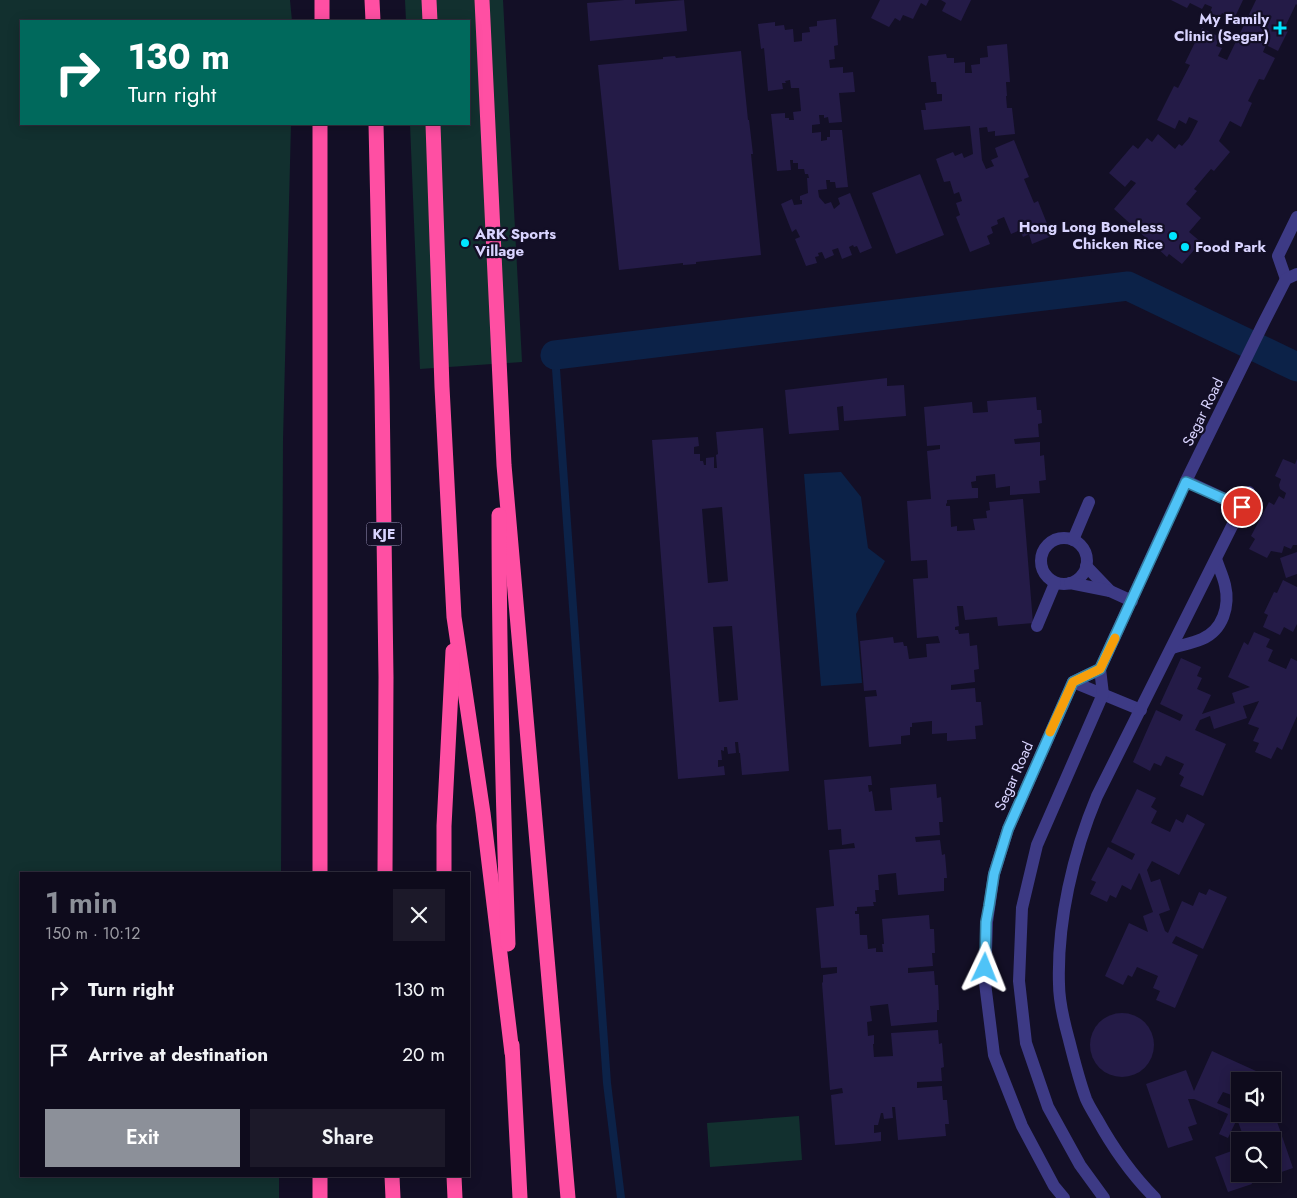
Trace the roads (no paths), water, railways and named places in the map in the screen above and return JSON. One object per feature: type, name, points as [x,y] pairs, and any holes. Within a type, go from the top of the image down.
[{"type":"highway","points":[[322,0],[322,20]]},
{"type":"highway","points":[[372,0],[373,20]]},
{"type":"highway","points":[[429,0],[430,20]]},
{"type":"highway","points":[[482,0],[504,465],[568,1198]]},
{"type":"highway","points":[[320,125],[320,872]]},
{"type":"highway","name":"KJE","points":[[376,125],[386,677],[385,872]]},
{"type":"highway","points":[[433,125],[442,387],[454,617],[483,814],[512,1053]]},
{"type":"highway","points":[[504,465],[500,472],[503,807],[512,1053],[520,1198]]},
{"type":"highway","points":[[444,872],[444,826],[454,617]]},
{"type":"highway","points":[[320,1177],[320,1198]]},
{"type":"highway","points":[[392,1177],[393,1198]]},
{"type":"highway","points":[[454,1177],[455,1198]]},
{"type":"street","name":"Segar Road","points":[[1100,669],[1186,482],[1263,324],[1292,276],[1278,256],[1297,217]]},
{"type":"street","points":[[1186,482],[1242,507]]},
{"type":"street","points":[[1155,1198],[1139,1182],[1103,1130],[1087,1100],[1077,1072],[1066,1030],[1058,985],[1062,928],[1070,884],[1084,828],[1097,796],[1249,492]]},
{"type":"street","points":[[1074,540],[1089,502]]},
{"type":"street","points":[[1070,584],[1078,580],[1083,574],[1087,558],[1079,544],[1074,540],[1059,538],[1046,545],[1041,558],[1041,566],[1048,578],[1054,583],[1110,591],[1132,601]]},
{"type":"street","points":[[1172,648],[1203,639],[1211,634],[1222,621],[1226,592],[1216,559]]},
{"type":"street","points":[[1086,566],[1110,591]]},
{"type":"street","points":[[1037,626],[1054,583]]},
{"type":"street","points":[[1073,682],[1100,669],[1103,694],[1037,845],[1022,908],[1019,981],[1026,1043],[1048,1107],[1080,1164],[1104,1198]]},
{"type":"street","name":"Segar Road","points":[[1064,1198],[1054,1186],[1022,1126],[994,1055],[985,983],[986,922],[994,874],[1008,829],[1073,682]]},
{"type":"street","points":[[1073,682],[1140,710]]},
{"type":"water","points":[[841,472],[861,497],[868,548],[885,561],[856,614],[862,683],[821,686],[804,474]]},
{"type":"waterway","points":[[555,355],[1128,286],[1297,367]]},
{"type":"waterway","points":[[555,355],[607,1083],[621,1198]]},
{"type":"place","name":"My Family Clinic (Segar)","points":[[1280,28]]},
{"type":"place","name":"Hong Long Boneless Chicken Rice","points":[[1173,236]]},
{"type":"place","name":"ARK Sports Village","points":[[465,243]]},
{"type":"place","name":"Food Park","points":[[1185,247]]}]
